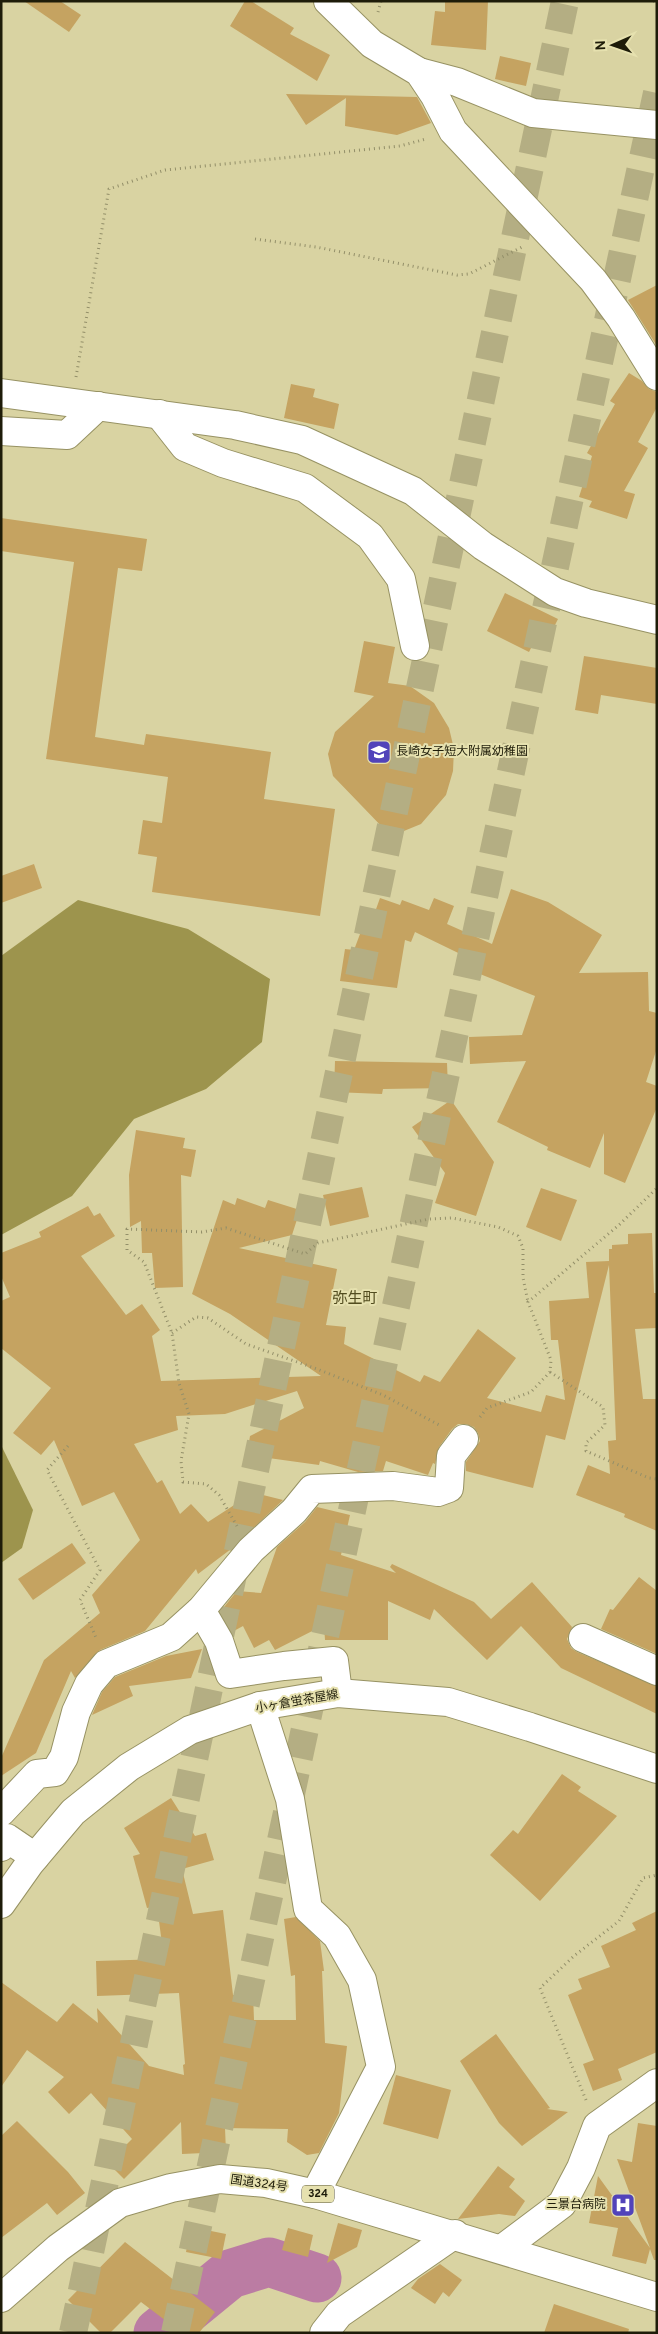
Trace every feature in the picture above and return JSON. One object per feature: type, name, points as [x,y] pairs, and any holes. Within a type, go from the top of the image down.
[{"type":"main road","points":[[328,1],[372,44],[419,72],[457,82],[533,113],[657,125]]},
{"type":"main road","points":[[419,72],[435,96],[453,131],[593,280],[621,318],[657,376]]},
{"type":"main road","points":[[1,394],[236,425],[302,440],[412,491],[483,546],[555,592],[586,603],[657,620]]},
{"type":"main road","points":[[1,432],[67,435],[85,404]]},
{"type":"main road","points":[[159,414],[185,447],[223,463],[305,488],[370,536],[401,579],[415,646]]},
{"type":"main road","points":[[1,1812],[37,1774],[55,1772],[64,1758],[76,1712],[89,1684],[106,1664],[172,1637],[201,1610],[251,1550],[294,1511],[312,1489],[393,1486],[438,1492],[449,1488],[451,1456],[464,1439]]},
{"type":"main road","points":[[201,1610],[219,1641],[230,1674],[334,1661],[338,1693]]},
{"type":"main road","points":[[583,1638],[657,1671]]},
{"type":"main road","name":"小ヶ倉蛍茶屋線","points":[[1,1904],[35,1857],[73,1812],[129,1767],[190,1730],[260,1706],[338,1693],[448,1702],[657,1769]]},
{"type":"main road","points":[[260,1706],[290,1799],[308,1909],[337,1936],[362,1980],[381,2067],[315,2194]]},
{"type":"main road","points":[[1,1847],[7,1838],[35,1857]]},
{"type":"main road","points":[[502,2249],[562,2204],[581,2168],[586,2151],[598,2126],[657,2084]]},
{"type":"main road","name":"国道324号","points":[[1,2298],[58,2248],[120,2204],[171,2188],[220,2179],[266,2183],[315,2194],[455,2234],[657,2297]]},
{"type":"main road","points":[[324,2333],[338,2314],[455,2234]]},
{"type":"path","points":[[654,1],[657,5]]},
{"type":"path","points":[[85,404],[109,190],[165,170],[400,146],[453,131]]},
{"type":"path","points":[[255,239],[316,247],[457,275],[469,274],[530,244]]},
{"type":"path","points":[[528,1302],[620,1224],[657,1188]]},
{"type":"path","points":[[172,1333],[196,1317],[208,1318],[246,1344],[383,1395],[464,1439],[488,1408],[531,1392],[550,1372],[551,1360],[528,1302],[523,1278],[523,1248],[518,1236],[498,1228],[452,1218],[429,1218],[318,1243],[305,1254],[226,1228],[202,1232],[127,1229],[127,1250],[144,1262],[172,1333],[179,1382],[189,1414],[181,1461],[183,1482],[206,1484],[219,1495],[251,1550]]},
{"type":"path","points":[[550,1372],[603,1407],[605,1425],[586,1443],[586,1451],[648,1478],[657,1479]]},
{"type":"path","points":[[68,1446],[47,1470],[100,1570],[80,1600],[106,1664]]},
{"type":"path","points":[[598,2126],[540,1988],[574,1956],[619,1921],[643,1878],[657,1876]]},
{"type":"shaded area","points":[[78,900],[188,929],[270,979],[262,1042],[206,1089],[134,1119],[72,1196],[1,1235],[1,956]]},
{"type":"shaded area","points":[[1,1445],[33,1510],[22,1548],[1,1563]]},
{"type":"building","points":[[24,1],[60,1],[81,15],[69,32]]},
{"type":"building","points":[[245,1],[251,1],[294,28],[290,34],[330,55],[317,81],[230,26]]},
{"type":"building","points":[[445,1],[488,1],[486,50],[431,45],[435,11],[445,12]]},
{"type":"building","points":[[500,56],[531,63],[526,86],[495,79]]},
{"type":"building","points":[[286,94],[417,97],[431,123],[397,135],[345,126],[346,98],[306,125]]},
{"type":"building","points":[[657,285],[657,346],[628,300]]},
{"type":"building","points":[[629,373],[642,381],[649,389],[657,392],[657,407],[638,442],[648,448],[624,491],[635,494],[627,519],[589,507],[592,501],[579,497],[592,456],[587,453],[615,404],[610,401]]},
{"type":"building","points":[[291,384],[315,389],[313,397],[339,404],[334,429],[284,418]]},
{"type":"building","points":[[1,518],[147,539],[142,571],[118,568],[95,737],[144,745],[146,734],[271,752],[264,799],[335,809],[320,916],[152,892],[157,857],[138,854],[143,820],[162,823],[168,777],[46,759],[74,562],[1,551]]},
{"type":"building","points":[[505,593],[558,619],[544,647],[534,642],[529,652],[487,631]]},
{"type":"building","points":[[364,641],[395,647],[388,683],[410,686],[434,703],[449,728],[454,749],[453,771],[446,795],[421,824],[399,833],[387,832],[333,776],[328,754],[335,732],[374,696],[354,692]]},
{"type":"building","points":[[584,656],[657,668],[657,704],[601,695],[598,714],[575,710]]},
{"type":"building","points":[[34,864],[42,888],[1,903],[1,876]]},
{"type":"building","points":[[511,889],[548,902],[602,935],[579,973],[648,972],[649,1011],[657,1013],[657,1048],[646,1082],[657,1086],[657,1107],[625,1183],[604,1174],[604,1133],[590,1168],[547,1150],[548,1147],[497,1122],[526,1061],[470,1064],[469,1037],[522,1035],[535,996],[480,974],[483,965],[415,932],[411,942],[405,940],[397,988],[340,981],[345,949],[354,950],[369,910],[375,912],[380,898],[400,905],[402,900],[429,910],[434,898],[454,906],[447,924],[492,944]]},
{"type":"building","points":[[335,1061],[447,1063],[448,1088],[383,1089],[382,1094],[334,1092]]},
{"type":"building","points":[[451,1100],[494,1162],[476,1216],[435,1203],[445,1173],[412,1127]]},
{"type":"building","points":[[136,1130],[185,1138],[183,1148],[196,1150],[191,1177],[181,1175],[183,1287],[155,1288],[152,1253],[142,1253],[141,1221],[130,1227],[129,1175]]},
{"type":"building","points":[[362,1187],[369,1217],[330,1226],[323,1195]]},
{"type":"building","points":[[541,1188],[577,1200],[561,1241],[526,1227]]},
{"type":"building","points":[[237,1198],[265,1208],[268,1200],[300,1210],[292,1235],[239,1248],[337,1269],[326,1325],[346,1327],[344,1344],[420,1382],[424,1375],[440,1382],[478,1329],[516,1358],[487,1398],[541,1412],[546,1395],[565,1400],[558,1340],[551,1340],[549,1301],[589,1298],[586,1262],[609,1261],[609,1249],[612,1249],[612,1245],[628,1244],[628,1234],[652,1233],[654,1293],[657,1293],[657,1328],[635,1329],[643,1399],[657,1399],[657,1531],[624,1517],[625,1514],[576,1495],[588,1465],[610,1474],[608,1441],[616,1440],[609,1265],[565,1440],[546,1435],[533,1488],[466,1471],[466,1462],[480,1441],[474,1427],[466,1424],[458,1424],[452,1429],[439,1447],[435,1464],[433,1463],[428,1475],[386,1461],[383,1471],[358,1472],[320,1461],[319,1465],[247,1455],[250,1436],[304,1408],[297,1391],[225,1414],[176,1416],[178,1430],[134,1444],[157,1483],[162,1480],[180,1514],[191,1504],[208,1522],[242,1500],[243,1490],[283,1500],[231,1549],[198,1574],[196,1569],[145,1631],[100,1650],[75,1678],[71,1671],[36,1753],[1,1776],[1,1758],[44,1660],[100,1613],[92,1595],[140,1540],[114,1492],[82,1506],[54,1440],[41,1455],[13,1433],[51,1388],[1,1348],[1,1301],[10,1297],[1,1276],[1,1253],[41,1237],[39,1232],[88,1206],[94,1216],[100,1213],[115,1236],[81,1256],[126,1315],[142,1304],[160,1330],[152,1336],[161,1381],[321,1376],[230,1314],[192,1294],[223,1200],[235,1205]]},
{"type":"building","points":[[317,1507],[350,1515],[341,1555],[396,1573],[390,1567],[392,1564],[474,1602],[491,1619],[532,1582],[572,1627],[567,1639],[571,1648],[657,1686],[657,1714],[561,1668],[521,1626],[487,1660],[434,1609],[430,1620],[388,1601],[388,1640],[325,1640],[324,1625],[275,1650],[269,1640],[254,1648],[243,1626],[232,1632],[220,1612],[237,1591],[261,1593],[277,1547],[305,1522]]},
{"type":"building","points":[[72,1543],[86,1563],[33,1600],[18,1579]]},
{"type":"building","points":[[639,1577],[657,1591],[657,1654],[601,1629],[610,1609],[613,1610]]},
{"type":"building","points":[[202,1649],[191,1678],[129,1686],[133,1696],[92,1715],[102,1692],[115,1677],[166,1656]]},
{"type":"building","points":[[562,1774],[581,1787],[578,1791],[617,1816],[540,1901],[490,1855],[513,1830],[518,1834]]},
{"type":"building","points":[[171,1798],[195,1836],[206,1833],[214,1860],[182,1869],[193,1914],[223,1910],[233,1995],[253,1994],[254,2020],[296,2020],[295,1975],[291,1976],[284,1919],[296,1917],[320,1941],[324,1971],[322,1971],[325,2043],[347,2046],[339,2113],[319,2153],[307,2155],[287,2142],[288,2129],[225,2128],[226,2152],[182,2154],[181,2122],[124,2179],[108,2163],[132,2139],[91,2093],[69,2114],[48,2092],[64,2077],[27,2050],[1,2087],[1,1982],[57,2022],[73,2003],[98,2023],[97,2008],[149,2066],[184,2075],[183,2065],[185,2064],[179,1993],[97,1996],[96,1961],[164,1959],[157,1906],[147,1908],[133,1856],[140,1854],[124,1828]]},
{"type":"building","points":[[657,1911],[657,2052],[618,2069],[622,2080],[593,2091],[583,2064],[594,2060],[568,1995],[582,1989],[578,1979],[610,1967],[601,1946],[636,1930],[632,1923]]},
{"type":"building","points":[[496,2034],[550,2108],[547,2109],[568,2112],[522,2146],[499,2123],[460,2061]]},
{"type":"building","points":[[396,2075],[451,2090],[438,2139],[383,2124]]},
{"type":"building","points":[[17,2121],[68,2172],[85,2193],[57,2215],[47,2203],[1,2238],[1,2136]]},
{"type":"building","points":[[638,2123],[657,2126],[657,2260],[654,2260],[650,2249],[646,2264],[612,2256],[618,2228],[589,2223],[598,2176],[650,2248],[617,2159],[632,2162]]},
{"type":"building","points":[[498,2166],[515,2179],[509,2187],[525,2201],[515,2216],[499,2214],[458,2219]]},
{"type":"building","points":[[338,2223],[362,2230],[357,2247],[327,2263]]},
{"type":"building","points":[[191,2227],[226,2234],[221,2259],[186,2252]]},
{"type":"building","points":[[288,2228],[313,2235],[308,2257],[282,2250]]},
{"type":"building","points":[[125,2242],[215,2312],[199,2333],[182,2333],[141,2302],[110,2333],[101,2333],[68,2300]]},
{"type":"building","points":[[440,2264],[462,2280],[449,2297],[443,2292],[435,2304],[411,2288],[418,2279]]},
{"type":"building","points":[[554,2304],[629,2329],[628,2333],[544,2333]]},
{"type":"waterway","points":[[158,2333],[230,2274],[269,2262],[317,2278]]},
{"type":"tunnel","points":[[73,2333],[565,1]]},
{"type":"tunnel","points":[[175,2333],[657,93]]},
{"type":"place","name":"長崎女子短大附属幼稚園","points":[[379,752]]},
{"type":"place","name":"三景台病院","points":[[623,2205]]},
{"type":"district","name":"弥生町","points":[[355,1299]]}]
